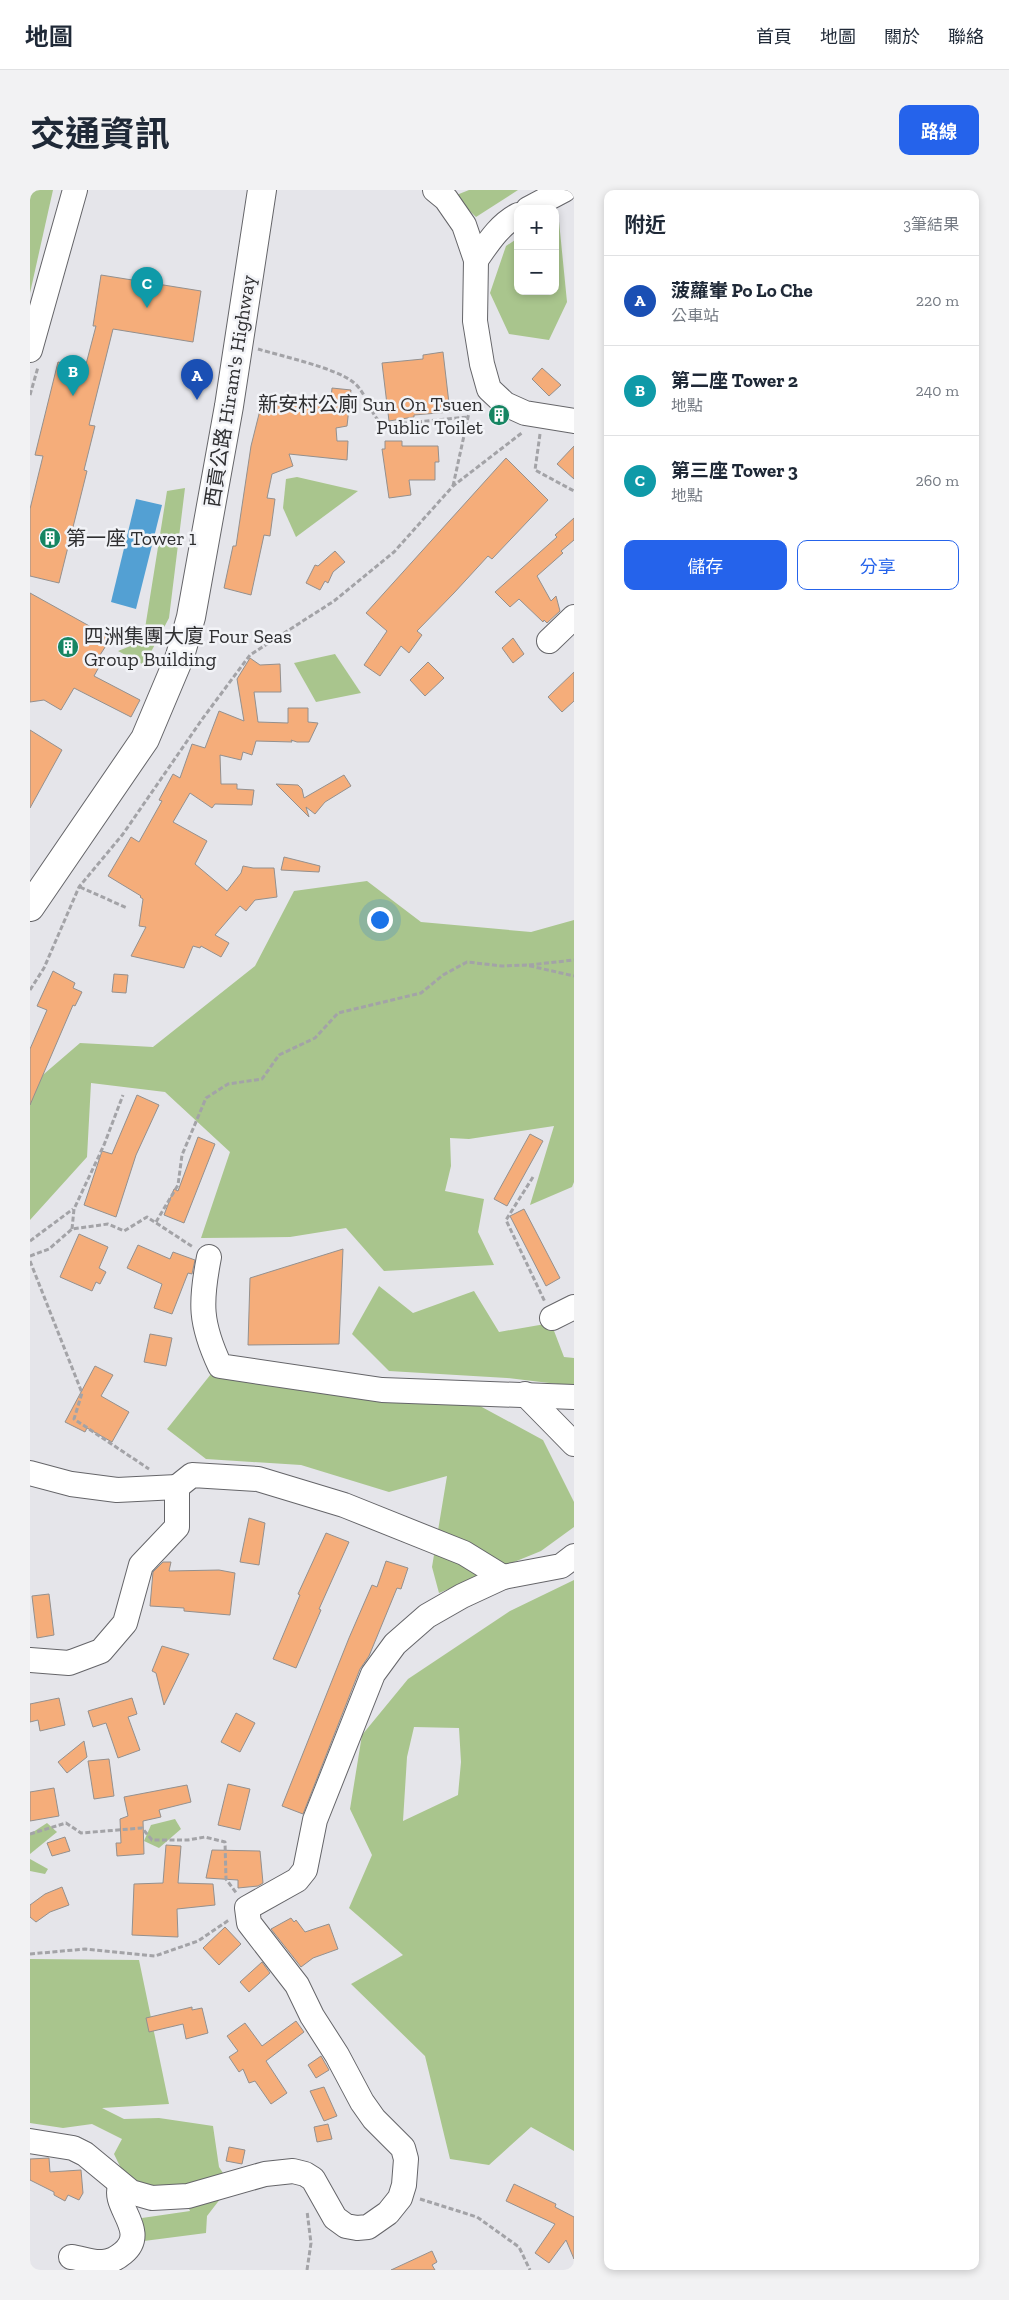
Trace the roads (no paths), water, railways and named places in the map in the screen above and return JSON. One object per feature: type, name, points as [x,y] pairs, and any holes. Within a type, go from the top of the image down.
[{"type":"main road","name":"西貢公路 Hiram's Highway","points":[[30,907],[145,739],[170,683],[191,617],[239,343],[262,190]]},
{"type":"street","points":[[30,350],[75,190]]},
{"type":"street","points":[[435,190],[446,199],[464,225],[476,260],[475,321],[482,364],[489,389],[505,404],[525,413],[574,421]]},
{"type":"street","points":[[536,205],[564,190]]},
{"type":"street","points":[[476,260],[496,232],[514,216]]},
{"type":"street","points":[[549,641],[574,617]]},
{"type":"street","points":[[208,1257],[202,1306],[205,1330],[220,1366],[382,1390],[574,1397]]},
{"type":"street","points":[[552,1318],[574,1307]]},
{"type":"street","points":[[525,1394],[574,1444]]},
{"type":"street","points":[[30,1473],[71,1484],[117,1490],[177,1487],[192,1475],[258,1478],[344,1505],[464,1553],[503,1577]]},
{"type":"street","points":[[30,1660],[68,1664],[101,1651],[125,1623],[141,1565],[177,1527],[177,1487]]},
{"type":"street","points":[[30,2141],[73,2148],[99,2163],[121,2185],[143,2196],[170,2199],[197,2194],[265,2174],[286,2171],[300,2172],[309,2176],[315,2182],[338,2221],[356,2228],[368,2227],[384,2218],[400,2198],[405,2178],[406,2159],[403,2148],[374,2120],[362,2102],[337,2055],[312,2016],[297,1984],[249,1923],[247,1908],[297,1880],[305,1870],[315,1820],[373,1674],[395,1644],[428,1616],[462,1596],[503,1577],[561,1566],[574,1556]]},
{"type":"street","points":[[71,2257],[104,2262],[120,2255],[129,2246],[132,2236],[130,2223],[118,2192],[121,2185]]},
{"type":"water","points":[[136,499],[162,505],[136,609],[111,602]]},
{"type":"place","name":"第三座 Tower 3","points":[[147,308]]},
{"type":"place","name":"第二座 Tower 2","points":[[73,396]]},
{"type":"place","name":"菠蘿輋 Po Lo Che","points":[[197,400]]},
{"type":"place","name":"新安村公廁 Sun On Tsuen Public Toilet","points":[[499,415]]},
{"type":"place","name":"第一座 Tower 1","points":[[50,538]]},
{"type":"place","name":"四洲集團大廈 Four Seas Group Building","points":[[68,647]]}]
